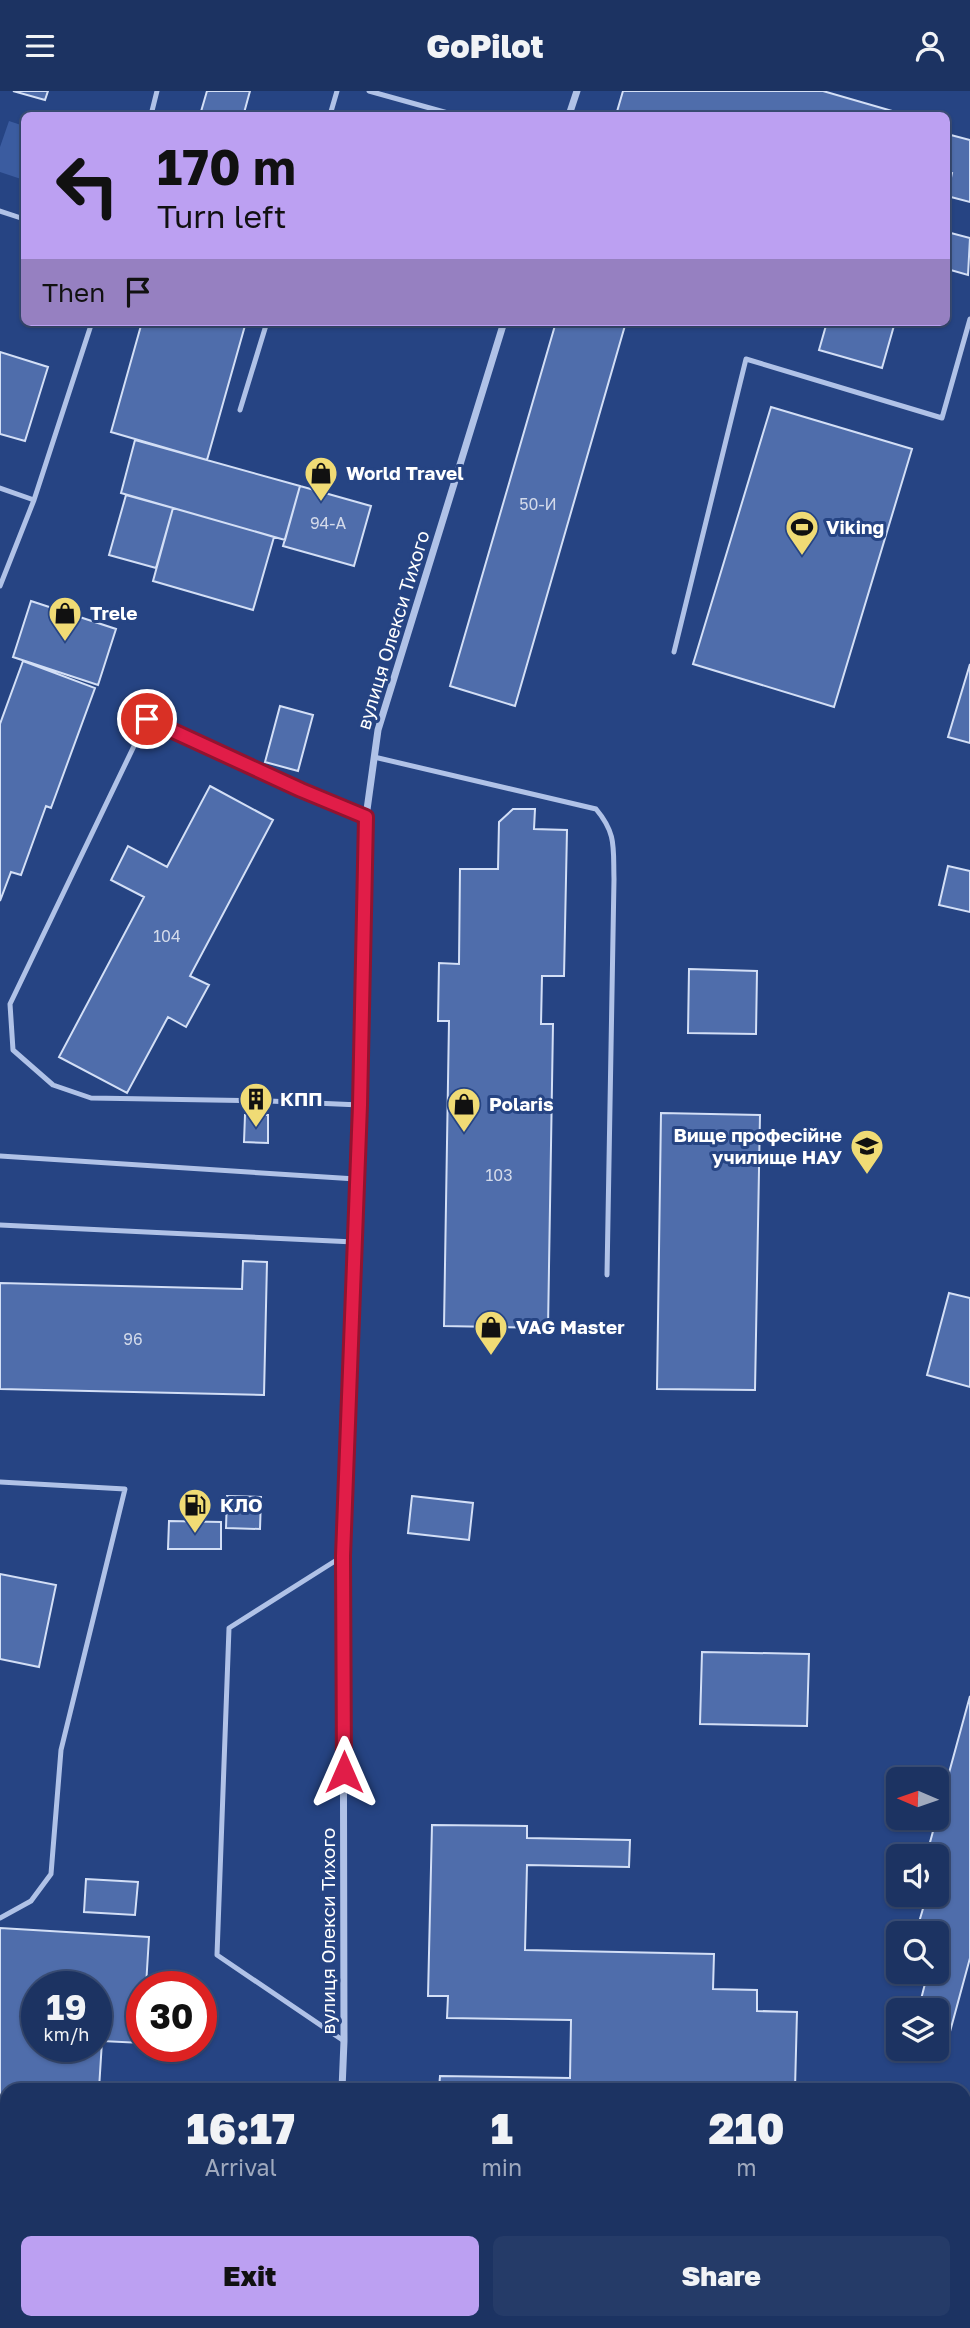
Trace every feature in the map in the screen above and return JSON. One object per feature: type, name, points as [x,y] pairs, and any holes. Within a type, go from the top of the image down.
[{"type":"street","points":[[570,112],[578,91]]},
{"type":"street","name":"вулиця Олекси Тихого","points":[[342,2083],[343,1556],[360,1105],[366,817],[378,730],[503,326]]},
{"type":"lane","points":[[152,112],[157,91]]},
{"type":"lane","points":[[331,112],[337,91]]},
{"type":"lane","points":[[369,91],[444,112]]},
{"type":"lane","points":[[0,211],[21,218]]},
{"type":"lane","points":[[674,652],[746,359],[942,418],[970,319]]},
{"type":"lane","points":[[0,586],[34,500],[91,326]]},
{"type":"lane","points":[[240,410],[266,326]]},
{"type":"lane","points":[[0,488],[34,500]]},
{"type":"lane","points":[[360,1105],[91,1098],[53,1085],[13,1050],[10,1004],[147,719],[366,817]]},
{"type":"lane","points":[[374,757],[596,809],[609,825],[613,845],[614,879],[607,1275]]},
{"type":"lane","points":[[0,1156],[356,1179]]},
{"type":"lane","points":[[0,1225],[354,1243]]},
{"type":"lane","points":[[0,1482],[125,1489],[61,1751],[51,1874],[31,1901],[0,1918]]},
{"type":"lane","points":[[343,1556],[229,1628],[217,1955],[344,2041]]},
{"type":"shaded area","points":[[9,121],[21,125],[21,179],[0,172],[0,147]]},
{"type":"building","points":[[13,91],[48,91],[45,100]]},
{"type":"building","points":[[207,91],[250,91],[244,112],[201,112]]},
{"type":"building","points":[[623,91],[823,91],[896,112],[617,112]]},
{"type":"building","points":[[950,135],[970,140],[970,202],[950,197]]},
{"type":"building","points":[[950,233],[970,238],[968,275],[950,270]]},
{"type":"building","points":[[141,326],[245,326],[207,460],[111,432]]},
{"type":"building","points":[[555,326],[625,326],[515,706],[450,686]]},
{"type":"building","points":[[826,326],[894,326],[882,368],[819,350]]},
{"type":"building","points":[[0,352],[48,367],[25,441],[0,434]]},
{"type":"building","name":"Viking","points":[[771,407],[912,449],[834,707],[693,664]]},
{"type":"building","points":[[135,440],[300,486],[285,540],[121,493]]},
{"type":"building","points":[[300,486],[371,506],[354,566],[283,546]]},
{"type":"building","points":[[126,495],[173,508],[156,568],[109,555]]},
{"type":"building","points":[[173,508],[274,537],[253,610],[153,581]]},
{"type":"building","name":"Trele","points":[[31,601],[116,629],[98,685],[13,657]]},
{"type":"building","points":[[23,661],[95,688],[51,808],[46,806],[21,875],[11,872],[0,901],[0,724]]},
{"type":"building","points":[[970,664],[970,743],[948,737]]},
{"type":"building","points":[[280,706],[313,715],[298,771],[265,762]]},
{"type":"building","points":[[210,786],[273,820],[190,976],[209,985],[186,1027],[168,1017],[127,1093],[59,1057],[144,897],[111,880],[128,846],[167,867]]},
{"type":"building","points":[[513,809],[535,809],[534,829],[567,830],[564,976],[542,976],[541,1024],[553,1024],[548,1328],[444,1326],[449,1021],[438,1021],[439,963],[459,964],[460,869],[498,869],[499,822]]},
{"type":"building","points":[[948,866],[970,871],[970,912],[939,905]]},
{"type":"building","points":[[689,969],[757,971],[756,1034],[688,1033]]},
{"type":"building","points":[[661,1113],[760,1115],[755,1390],[657,1389]]},
{"type":"building","name":"КПП","points":[[245,1115],[268,1115],[268,1143],[244,1142]]},
{"type":"building","points":[[243,1261],[267,1262],[264,1395],[0,1389],[0,1283],[242,1289]]},
{"type":"building","points":[[949,1293],[970,1298],[970,1387],[927,1375]]},
{"type":"building","points":[[227,1496],[261,1497],[260,1529],[226,1528]]},
{"type":"building","points":[[412,1496],[473,1503],[469,1540],[408,1533]]},
{"type":"building","name":"КЛО","points":[[169,1521],[221,1522],[221,1549],[168,1549]]},
{"type":"building","points":[[0,1574],[56,1585],[39,1667],[0,1659]]},
{"type":"building","points":[[702,1652],[809,1654],[807,1726],[700,1724]]},
{"type":"building","points":[[970,1696],[970,1958],[949,2035],[949,1998],[921,1998],[925,1984],[949,1984],[949,1921],[919,1921],[923,1907],[949,1907],[949,1844],[930,1844],[933,1831],[949,1830],[949,1773]]},
{"type":"building","points":[[432,1825],[527,1826],[527,1838],[630,1840],[629,1867],[527,1865],[525,1950],[714,1954],[713,1989],[757,1990],[757,2011],[797,2012],[795,2083],[439,2083],[440,2076],[570,2078],[571,2020],[447,2018],[448,1996],[428,1996]]},
{"type":"building","points":[[86,1879],[138,1882],[135,1915],[84,1912]]},
{"type":"building","points":[[0,1928],[149,1937],[147,1971],[126,1971],[126,2042],[112,2042],[112,1971],[21,1971],[21,2062],[101,2062],[99,2083],[0,2083]]},
{"type":"place","name":"World Travel","points":[[321,503]]},
{"type":"place","name":"Viking","points":[[802,557]]},
{"type":"place","name":"Trele","points":[[65,643]]},
{"type":"place","name":"КПП","points":[[256,1129]]},
{"type":"place","name":"Polaris","points":[[464,1134]]},
{"type":"place","name":"Вище професійне училище НАУ","points":[[867,1176]]},
{"type":"place","name":"VAG Master","points":[[491,1357]]},
{"type":"place","name":"КЛО","points":[[195,1535]]},
{"type":"route","points":[[147,719],[366,817],[360,1105],[343,1556],[344,1772]]}]
